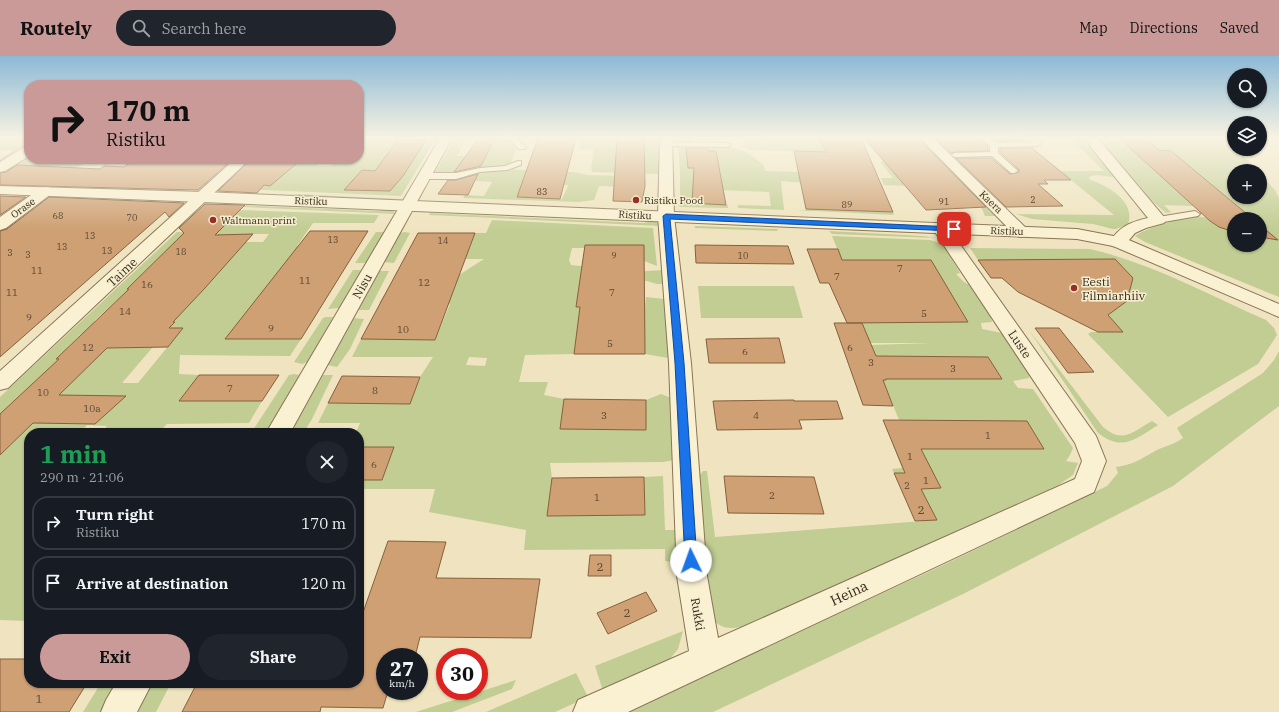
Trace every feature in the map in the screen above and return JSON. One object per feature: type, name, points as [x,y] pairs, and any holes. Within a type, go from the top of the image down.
[{"type":"street","name":"Taime","points":[[0,383],[234,169]]},
{"type":"street","name":"Nisu","points":[[281,428],[428,169]]},
{"type":"street","name":"Rukki","points":[[666,169],[666,216],[680,363],[692,576],[706,660]]},
{"type":"street","name":"Kaera","points":[[957,169],[1021,232]]},
{"type":"street","points":[[1116,169],[1158,220],[1132,227],[1122,234],[1118,242]]},
{"type":"street","name":"Ristiku","points":[[0,190],[407,205],[1077,234],[1118,242],[1279,311]]},
{"type":"street","name":"Orase","points":[[1,223],[46,191]]},
{"type":"street","name":"Luste","points":[[941,229],[1087,442],[1094,461]]},
{"type":"street","name":"Heina","points":[[590,712],[1085,485],[1094,461]]},
{"type":"street","points":[[118,712],[132,688]]},
{"type":"lane","points":[[424,176],[456,176],[480,170],[499,169]]},
{"type":"lane","points":[[1158,220],[1195,214]]},
{"type":"green space","points":[[9,169],[20,169],[0,174]]},
{"type":"green space","points":[[242,169],[418,169],[401,196],[221,188]],"holes":[[[247,173],[283,174],[283,175],[270,186],[236,184]],[[357,176],[401,178],[390,191],[344,190]]]},
{"type":"green space","points":[[437,169],[481,169],[458,173],[434,174]]},
{"type":"green space","points":[[505,169],[573,172],[588,175],[627,176],[626,187],[599,186],[594,200],[578,202],[463,198],[465,195],[484,196],[492,182],[462,180],[471,174]],"holes":[[[523,183],[568,186],[562,199],[516,197]]]},
{"type":"green space","points":[[591,169],[659,169],[659,174],[592,172]]},
{"type":"green space","points":[[680,169],[765,169],[765,171],[831,173],[805,183],[781,181],[784,210],[738,208],[738,205],[771,206],[769,192],[693,189],[692,203],[728,205],[728,208],[680,207],[677,204],[680,203]]},
{"type":"green space","points":[[885,169],[914,169],[963,193],[913,195],[905,186],[884,185],[881,178],[893,178]]},
{"type":"green space","points":[[945,169],[951,169],[996,216],[985,216],[982,209]]},
{"type":"green space","points":[[1102,169],[1108,169],[1116,175],[1113,177],[1096,175],[1089,177],[1090,180],[1105,186],[1119,196],[1128,209],[1128,224],[1113,229],[1093,224],[1032,219],[1016,214],[1114,215],[1060,171],[1104,171]]},
{"type":"green space","points":[[1124,169],[1153,169],[1193,206],[1164,205],[1171,212],[1166,213],[1136,187],[1125,174],[1127,172]]},
{"type":"green space","points":[[1192,169],[1227,169],[1227,197]]},
{"type":"green space","points":[[1267,181],[1275,190],[1279,198],[1279,297],[1145,242],[1135,236],[1149,229],[1191,217],[1206,218],[1216,225],[1227,229],[1227,252],[1267,252],[1267,212],[1245,212],[1235,204],[1267,204]]},
{"type":"green space","points":[[70,185],[190,190],[186,192],[66,187]]},
{"type":"green space","points":[[295,194],[402,199],[398,201],[291,197]]},
{"type":"green space","points":[[212,204],[377,211],[388,209],[393,211],[395,214],[203,205]]},
{"type":"green space","points":[[213,209],[379,215],[374,223],[313,223],[297,246],[358,246],[354,254],[298,254],[257,299],[225,339],[301,339],[290,356],[180,355],[179,374],[199,375],[179,401],[262,401],[249,423],[167,424],[163,428],[105,428],[107,426],[87,425],[84,428],[27,428],[29,426],[0,426],[0,397],[177,232],[217,233]],"holes":[[[251,234],[269,234],[263,242],[245,242]],[[146,270],[176,270],[158,289],[127,289]],[[117,300],[154,300],[132,322],[94,321]],[[169,328],[183,328],[138,383],[122,383],[153,347],[144,347]],[[81,334],[119,335],[96,359],[57,359]],[[76,415],[94,416],[87,424],[68,424]]]},
{"type":"green space","points":[[806,209],[893,212],[894,215],[805,211]]},
{"type":"green space","points":[[430,213],[643,223],[652,221],[660,223],[661,226],[429,215]]},
{"type":"green space","points":[[492,220],[653,228],[657,266],[644,261],[644,245],[585,245],[584,248],[572,248],[569,260],[571,265],[631,272],[663,270],[665,284],[657,284],[647,281],[581,279],[576,306],[645,307],[646,297],[664,299],[668,358],[645,354],[644,333],[577,332],[574,354],[525,355],[519,382],[548,382],[544,395],[564,399],[560,429],[646,430],[646,400],[661,394],[671,398],[675,460],[663,462],[550,463],[552,478],[547,516],[645,515],[644,477],[663,476],[665,530],[680,530],[681,563],[665,561],[665,549],[524,550],[526,530],[429,512],[435,489],[364,489],[364,480],[382,480],[394,447],[364,447],[364,428],[358,428],[360,423],[318,423],[328,403],[410,404],[420,377],[433,357],[352,357],[361,339],[435,340],[450,304],[379,303],[388,289],[454,289],[459,275],[484,259],[404,259],[410,248],[470,248],[475,233],[486,233]],"holes":[[[469,357],[487,358],[485,366],[466,365]]]},
{"type":"green space","points":[[695,226],[778,229],[777,231],[695,228]]},
{"type":"green space","points":[[829,231],[923,236],[936,238],[832,234]]},
{"type":"green space","points":[[376,232],[385,232],[366,263],[355,263]]},
{"type":"green space","points":[[400,233],[410,233],[394,263],[384,262]]},
{"type":"green space","points":[[832,236],[930,240],[943,244],[960,273],[956,274],[964,282],[970,285],[991,317],[992,322],[981,323],[982,329],[1002,333],[1030,374],[1029,378],[1013,381],[1018,388],[1033,389],[1073,448],[1066,461],[1078,463],[1073,475],[1057,486],[750,626],[733,628],[723,627],[714,621],[710,616],[699,476],[703,471],[707,471],[715,537],[936,520],[926,498],[921,496],[910,473],[894,473],[892,469],[902,468],[893,445],[909,445],[883,380],[886,380],[871,345],[932,343],[870,343],[850,302],[843,263]],"holes":[[[956,303],[968,322],[891,322]],[[905,356],[988,357],[1002,379],[915,379]],[[934,421],[1027,421],[1044,449],[947,449]]]},
{"type":"green space","points":[[970,248],[1090,249],[1113,255],[1180,280],[1266,320],[1274,328],[1277,335],[1258,364],[1168,417],[1088,334],[1091,332],[1122,332],[1105,311],[1115,309],[1127,301],[1129,291],[1122,279],[1134,279],[1115,259],[978,260]]},
{"type":"green space","points":[[353,270],[362,270],[339,308],[328,309]]},
{"type":"green space","points":[[380,271],[389,271],[369,310],[358,310]]},
{"type":"green space","points":[[698,286],[794,286],[803,318],[701,318]]},
{"type":"green space","points":[[333,317],[308,362],[302,364],[294,362],[323,318]]},
{"type":"green space","points":[[354,318],[364,319],[350,349],[337,367],[328,365]]},
{"type":"green space","points":[[1029,330],[1103,427],[1116,435],[1122,435],[1133,432],[1152,421],[1158,425],[1136,439],[1122,443],[1114,442],[1098,433]]},
{"type":"green space","points":[[1279,351],[1279,406],[1173,486],[963,594],[713,712],[624,712],[937,568],[1107,486],[1118,473],[1116,467],[1133,463],[1183,438],[1177,428],[1263,373],[1274,360]]},
{"type":"green space","points":[[289,375],[300,375],[269,428],[254,428]]},
{"type":"green space","points":[[323,375],[333,375],[306,428],[293,428]]},
{"type":"green space","points":[[24,431],[24,621],[0,620],[0,455]]},
{"type":"green space","points":[[683,631],[678,649],[665,665],[604,694],[595,666]]},
{"type":"green space","points":[[576,673],[588,697],[555,712],[486,712]]},
{"type":"green space","points":[[516,680],[512,689],[488,698],[488,689]]},
{"type":"green space","points":[[98,688],[116,688],[102,712],[83,712]]},
{"type":"green space","points":[[149,688],[168,688],[156,712],[136,712]]},
{"type":"green space","points":[[454,700],[483,700],[452,712],[416,712]]},
{"type":"building","points":[[11,169],[222,169],[198,190],[0,185],[0,173],[6,172]]},
{"type":"building","points":[[241,169],[291,169],[270,186],[264,185],[257,193],[218,191]]},
{"type":"building","points":[[377,169],[408,169],[390,191],[344,190],[362,170],[375,171]]},
{"type":"building","points":[[456,169],[469,169],[454,172]]},
{"type":"building","points":[[527,169],[568,169],[560,199],[517,197]]},
{"type":"building","points":[[615,169],[645,169],[645,186],[642,202],[613,201]]},
{"type":"building","points":[[694,169],[719,169],[726,205],[692,203]]},
{"type":"building","points":[[798,169],[874,169],[893,212],[806,209]]},
{"type":"building","points":[[890,169],[948,169],[986,207],[926,210]]},
{"type":"building","points":[[967,169],[1004,169],[1010,174],[1019,172],[1018,169],[1057,169],[1071,180],[1044,180],[1048,184],[1038,184],[1063,206],[1006,207]]},
{"type":"building","points":[[1153,169],[1192,169],[1227,197],[1227,204],[1235,204],[1245,212],[1227,212],[1227,230],[1219,227],[1210,221]]},
{"type":"building","points":[[478,174],[468,195],[438,194],[448,180],[456,180]]},
{"type":"building","points":[[0,196],[26,197],[0,215]]},
{"type":"building","points":[[49,197],[184,203],[169,217],[165,212],[0,357],[0,231],[7,229]]},
{"type":"building","points":[[205,204],[245,205],[215,235],[253,234],[173,322],[175,322],[169,328],[183,328],[168,347],[107,348],[59,395],[126,396],[95,424],[33,423],[28,428],[24,428],[24,432],[0,455],[0,414],[59,359],[56,359],[129,289],[127,289],[184,233],[179,228]]},
{"type":"building","points":[[310,231],[368,231],[301,339],[225,339]]},
{"type":"building","points":[[1267,231],[1278,240],[1267,238]]},
{"type":"building","points":[[418,233],[475,233],[435,340],[361,339]]},
{"type":"building","points":[[585,245],[644,245],[645,354],[574,354],[580,307],[576,307]]},
{"type":"building","points":[[695,245],[788,246],[794,264],[696,263]]},
{"type":"building","points":[[807,249],[838,249],[842,260],[931,260],[968,322],[847,323],[829,283],[820,283]]},
{"type":"building","points":[[1115,259],[1133,278],[1127,301],[1108,315],[1123,332],[1098,332],[1018,292],[1002,278],[991,278],[978,260]]},
{"type":"building","points":[[834,323],[862,323],[876,356],[988,357],[1002,379],[886,379],[883,380],[893,406],[863,405]]},
{"type":"building","points":[[1035,328],[1059,328],[1094,372],[1068,373]]},
{"type":"building","points":[[779,338],[785,363],[709,363],[706,339]]},
{"type":"building","points":[[199,375],[279,375],[262,401],[179,401]]},
{"type":"building","points":[[342,376],[420,377],[410,404],[328,403]]},
{"type":"building","points":[[564,399],[646,400],[646,430],[560,429]]},
{"type":"building","points":[[713,401],[837,401],[843,419],[799,420],[802,429],[717,430]]},
{"type":"building","points":[[883,420],[1027,421],[1044,449],[921,449],[941,488],[921,489],[937,520],[915,521],[894,473],[905,473]]},
{"type":"building","points":[[364,447],[394,447],[382,480],[364,480]]},
{"type":"building","points":[[724,476],[814,477],[824,514],[728,513]]},
{"type":"building","points":[[644,477],[645,515],[547,516],[552,478]]},
{"type":"building","points":[[388,541],[446,542],[436,578],[540,579],[531,638],[420,637],[417,648],[376,648],[376,700],[385,700],[383,708],[321,707],[320,712],[182,712],[194,688],[364,688],[364,610]]},
{"type":"building","points":[[590,555],[611,555],[611,576],[588,576]]},
{"type":"building","points":[[646,592],[657,611],[608,634],[597,613]]},
{"type":"building","points":[[0,659],[24,659],[24,688],[84,688],[69,712],[0,712]]},
{"type":"place","name":"Ristiku Pood","points":[[636,200]]},
{"type":"place","name":"Waltmann print","points":[[213,220]]},
{"type":"place","name":"Eesti Filmiarhiiv","points":[[1074,288]]},
{"type":"route","points":[[691,561],[680,363],[666,216],[954,229]]}]
